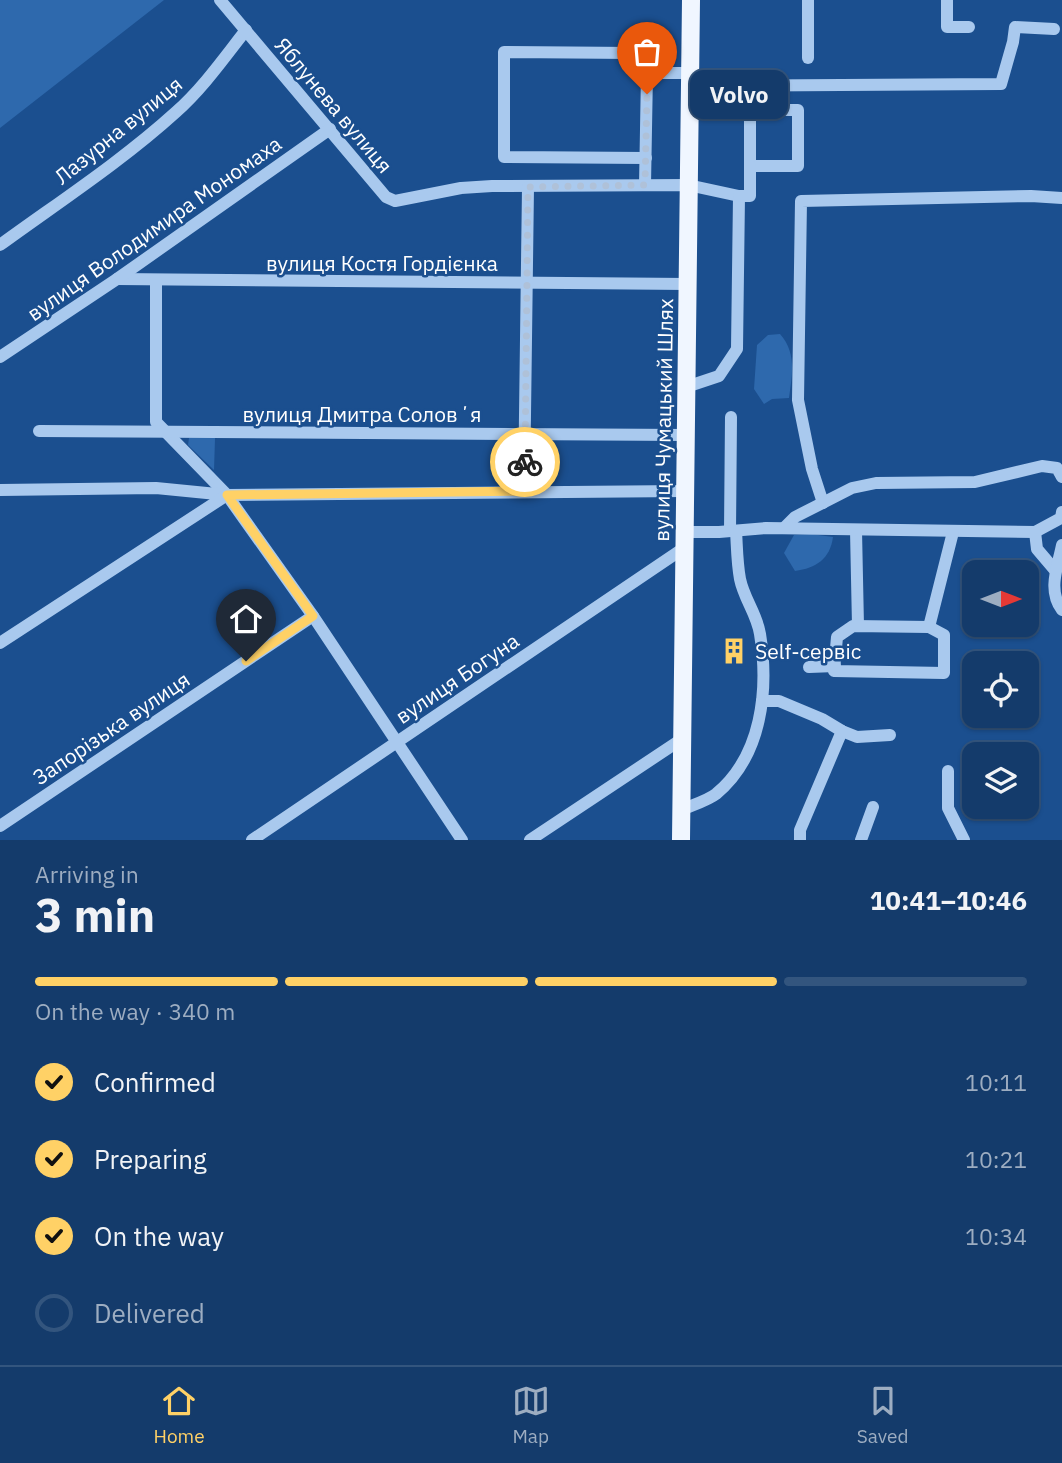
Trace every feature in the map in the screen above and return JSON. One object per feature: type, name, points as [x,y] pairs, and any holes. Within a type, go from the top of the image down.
[{"type":"main road","name":"вулиця Чумацький Шлях","points":[[681,840],[691,0]]},
{"type":"street","name":"Яблунева вулиця","points":[[220,0],[386,197],[395,201],[461,188],[645,185],[688,185],[739,196]]},
{"type":"street","points":[[808,0],[808,58]]},
{"type":"street","points":[[947,0],[947,27],[969,27]]},
{"type":"street","points":[[648,72],[690,79],[1001,84],[1015,27],[1054,29]]},
{"type":"street","name":"Лазурна вулиця","points":[[0,245],[100,172],[177,111],[213,73],[246,30]]},
{"type":"street","points":[[645,185],[646,158],[648,72],[633,53],[505,52],[504,157],[646,158]]},
{"type":"street","points":[[687,387],[719,376],[737,349],[739,196],[750,196],[750,166],[750,110],[773,116],[797,110],[797,166],[773,160],[750,166]]},
{"type":"street","name":"вулиця Володимира Мономаха","points":[[0,357],[117,279],[330,129]]},
{"type":"street","points":[[524,491],[528,187]]},
{"type":"street","points":[[823,503],[811,469],[798,400],[801,201],[1031,196],[1062,198]]},
{"type":"street","name":"вулиця Костя Гордієнка","points":[[117,279],[688,284]]},
{"type":"street","points":[[156,280],[156,422],[227,495],[313,616],[462,840]]},
{"type":"street","points":[[681,810],[715,794],[745,761],[760,720],[761,637],[757,617],[748,604],[740,580],[733,531],[731,417]]},
{"type":"street","name":"вулиця Дмитра Соловʼя","points":[[39,431],[686,435]]},
{"type":"street","points":[[784,528],[795,517],[852,488],[876,483],[975,482],[1042,466],[1057,468],[1062,477]]},
{"type":"street","points":[[0,490],[156,488],[227,495],[684,491]]},
{"type":"street","points":[[0,643],[227,495]]},
{"type":"street","points":[[684,540],[733,531],[784,528],[1035,532],[1062,517]]},
{"type":"street","points":[[856,530],[858,626]]},
{"type":"street","points":[[929,627],[953,532]]},
{"type":"street","points":[[1035,532],[1037,549],[1054,569]]},
{"type":"street","name":"вулиця Богуна","points":[[252,840],[684,540]]},
{"type":"street","points":[[1062,545],[1054,569],[1056,597],[1062,610]]},
{"type":"street","name":"Запорізька вулиця","points":[[0,826],[313,616]]},
{"type":"street","points":[[853,626],[858,626],[929,627],[944,635],[944,673],[834,671],[838,637],[853,626]]},
{"type":"street","points":[[809,667],[835,666]]},
{"type":"street","points":[[762,701],[779,701],[857,737],[890,735]]},
{"type":"street","points":[[800,840],[800,830],[842,732]]},
{"type":"street","points":[[530,840],[682,739]]},
{"type":"street","points":[[948,771],[948,808],[964,840]]},
{"type":"street","points":[[861,840],[873,807]]},
{"type":"shaded area","points":[[0,0],[164,0],[0,128]]},
{"type":"shaded area","points":[[780,334],[791,357],[789,398],[772,399],[764,404],[754,389],[757,345],[768,335]]},
{"type":"shaded area","points":[[189,438],[215,438],[214,470],[188,445]]},
{"type":"shaded area","points":[[794,535],[833,537],[829,551],[815,565],[795,571],[784,553]]},
{"type":"way so far","points":[[525,462],[528,187],[645,185],[647,94]]},
{"type":"place","name":"Volvo","points":[[647,94]]},
{"type":"place","name":"Self-сервіс","points":[[734,651]]},
{"type":"route","points":[[246,661],[313,616],[227,495],[524,491],[525,462]]}]
